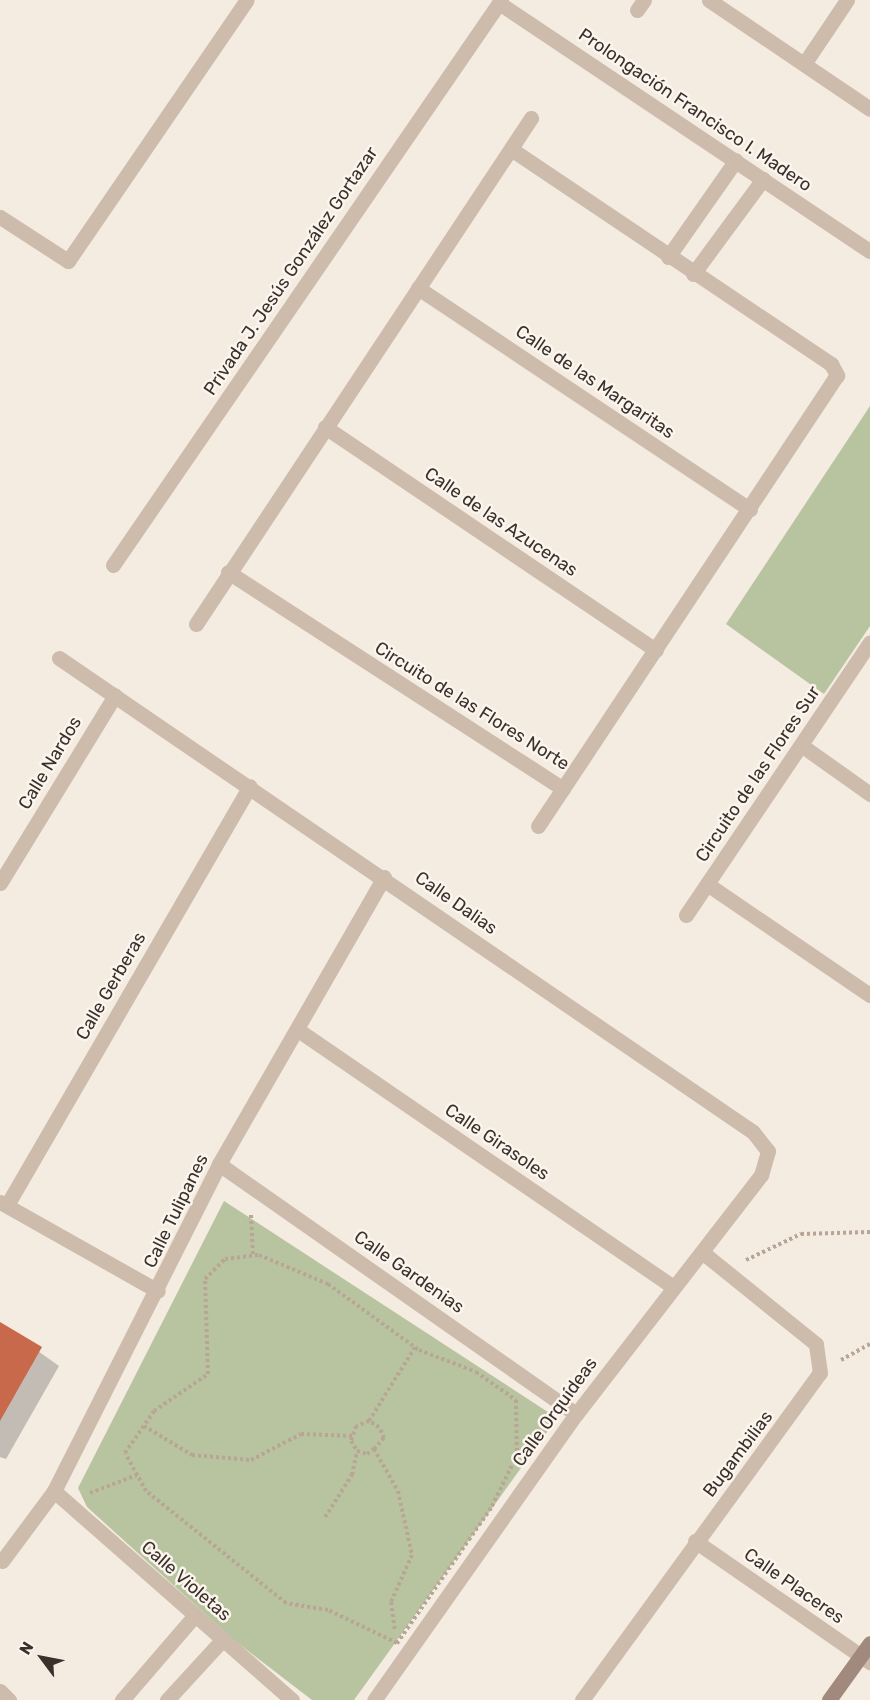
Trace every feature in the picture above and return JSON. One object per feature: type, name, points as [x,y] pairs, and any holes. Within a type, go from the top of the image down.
[{"type":"main road","points":[[828,1700],[867,1654]]},
{"type":"street","points":[[0,217],[68,261],[247,0]]},
{"type":"street","points":[[709,0],[870,109]]},
{"type":"street","points":[[804,64],[847,0]]},
{"type":"street","name":"Prolongación Francisco I. Madero","points":[[500,2],[870,251]]},
{"type":"street","name":"Privada J. Jesús González Gortazar","points":[[113,565],[500,2]]},
{"type":"street","points":[[196,624],[228,572],[531,118]]},
{"type":"street","name":"Circuito de las Flores Norte","points":[[228,572],[563,789],[656,650],[837,375],[831,364],[693,274],[511,148]]},
{"type":"street","points":[[668,257],[735,160]]},
{"type":"street","points":[[693,274],[763,178]]},
{"type":"street","name":"Calle de las Margaritas","points":[[418,288],[750,509]]},
{"type":"street","name":"Calle de las Azucenas","points":[[325,427],[656,650]]},
{"type":"street","name":"Circuito de las Flores Sur","points":[[870,642],[708,884],[870,995]]},
{"type":"street","name":"Calle Dalias","points":[[59,658],[384,876],[753,1132],[768,1151]]},
{"type":"street","name":"Calle Nardos","points":[[0,883],[115,695]]},
{"type":"street","points":[[801,745],[870,794]]},
{"type":"street","name":"Calle Gerberas","points":[[3,1204],[250,786]]},
{"type":"street","points":[[538,826],[563,789]]},
{"type":"street","name":"Calle Tulipanes","points":[[2,1561],[54,1491],[158,1291],[219,1164],[298,1030],[384,876]]},
{"type":"street","points":[[686,915],[708,884]]},
{"type":"street","name":"Calle Girasoles","points":[[298,1030],[674,1287]]},
{"type":"street","name":"Calle Orquídeas","points":[[374,1700],[576,1414],[761,1174],[768,1151]]},
{"type":"street","name":"Calle Gardenias","points":[[219,1164],[576,1414]]},
{"type":"street","points":[[3,1204],[158,1291]]},
{"type":"street","points":[[702,1252],[726,1269],[816,1344],[820,1373]]},
{"type":"street","name":"Bugambilias","points":[[582,1700],[695,1541],[820,1373]]},
{"type":"street","name":"Calle Violetas","points":[[54,1491],[292,1700]]},
{"type":"street","name":"Calle Placeres","points":[[695,1541],[867,1654]]},
{"type":"street","points":[[122,1700],[195,1614]]},
{"type":"street","points":[[167,1700],[223,1639]]},
{"type":"street","points":[[0,1691],[9,1700]]},
{"type":"path","points":[[250,1184],[253,1256]]},
{"type":"path","points":[[726,1269],[801,1234],[870,1232]]},
{"type":"path","points":[[253,1256],[328,1284],[415,1347],[476,1372],[516,1400],[517,1455],[491,1508],[397,1643],[328,1610],[286,1603],[146,1491],[125,1453],[154,1411],[208,1374],[206,1279],[225,1259],[253,1256]]},
{"type":"path","points":[[820,1373],[870,1344]]},
{"type":"path","points":[[325,1517],[352,1475],[357,1451],[353,1436],[356,1426],[369,1421],[415,1347]]},
{"type":"path","points":[[357,1451],[367,1454],[384,1438],[369,1421]]},
{"type":"path","points":[[144,1426],[192,1455],[251,1460],[301,1434],[353,1436]]},
{"type":"path","points":[[374,1449],[398,1491],[412,1555],[391,1602],[397,1643]]},
{"type":"path","points":[[67,1502],[137,1475]]},
{"type":"green space","points":[[870,406],[870,626],[824,694],[726,624]]},
{"type":"green space","points":[[224,1201],[557,1418],[354,1700],[312,1700],[234,1640],[87,1507],[78,1488]]},
{"type":"building","points":[[0,1322],[42,1347],[0,1421]]}]
